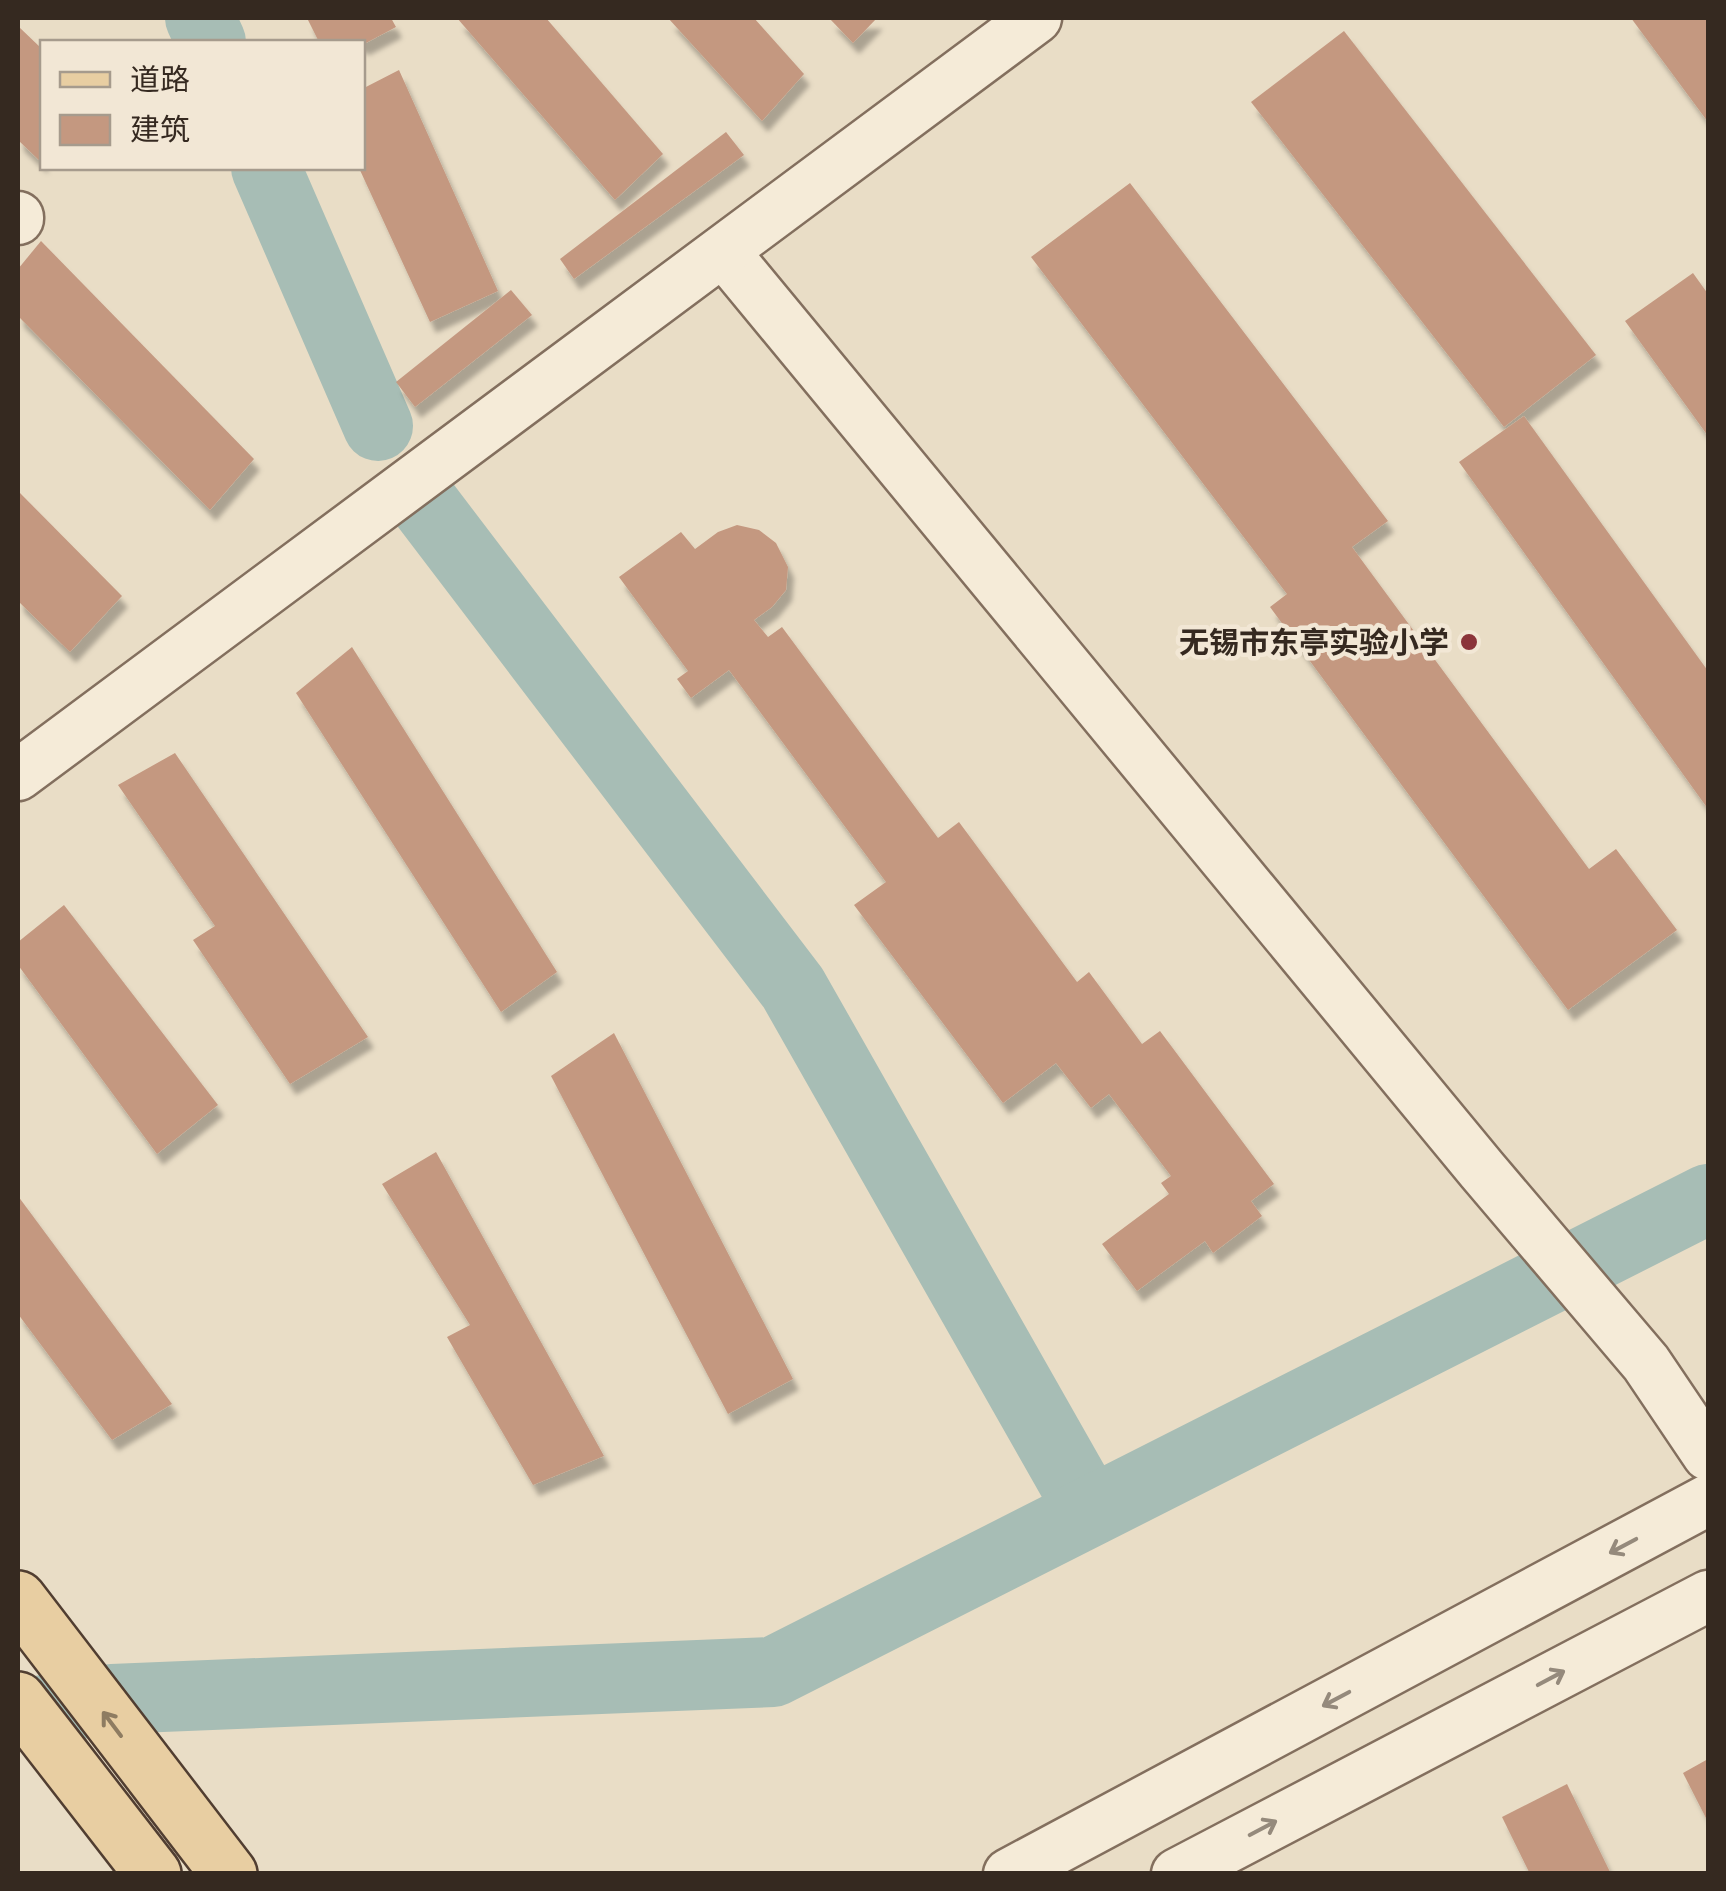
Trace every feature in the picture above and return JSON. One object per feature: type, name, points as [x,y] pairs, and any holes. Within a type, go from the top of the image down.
[{"type":"main road","points":[[33,1619],[229,1874]]},
{"type":"main road","points":[[18,1700],[153,1874]]},
{"type":"street","points":[[18,775],[1036,18]]},
{"type":"street","points":[[724,252],[1646,1363],[1708,1455]]},
{"type":"street","points":[[1008,1874],[1708,1500]]},
{"type":"street","points":[[1177,1874],[1708,1596]]},
{"type":"building","points":[[307,18],[391,18],[396,27],[365,43],[365,40],[318,40]]},
{"type":"building","points":[[457,18],[546,18],[663,154],[615,200]]},
{"type":"building","points":[[668,18],[754,18],[804,74],[762,121]]},
{"type":"building","points":[[829,18],[877,18],[853,43]]},
{"type":"building","points":[[1631,18],[1708,18],[1708,122]]},
{"type":"building","points":[[18,26],[40,47],[40,161],[18,140]]},
{"type":"building","points":[[1344,31],[1596,355],[1504,427],[1251,102]]},
{"type":"building","points":[[399,70],[498,291],[430,322],[360,170],[365,170],[365,87]]},
{"type":"building","points":[[726,132],[744,155],[574,279],[560,259]]},
{"type":"building","points":[[1130,183],[1388,521],[1352,547],[1589,869],[1616,849],[1677,930],[1568,1010],[1270,607],[1287,594],[1031,257]]},
{"type":"building","points":[[41,241],[254,459],[210,510],[18,316],[18,269]]},
{"type":"building","points":[[1693,273],[1708,294],[1708,436],[1625,321]]},
{"type":"building","points":[[511,290],[532,315],[415,407],[396,382]]},
{"type":"building","points":[[1524,416],[1708,671],[1708,809],[1459,462]]},
{"type":"building","points":[[18,491],[122,596],[70,652],[18,601]]},
{"type":"building","points":[[737,525],[759,530],[776,543],[788,567],[786,590],[754,620],[768,637],[782,627],[938,838],[959,822],[1077,982],[1089,972],[1142,1044],[1160,1031],[1274,1184],[1251,1201],[1262,1216],[1213,1253],[1205,1241],[1137,1291],[1102,1244],[1169,1194],[1161,1183],[1171,1176],[1109,1094],[1091,1108],[1056,1063],[1003,1103],[854,905],[886,882],[729,670],[691,698],[677,679],[688,671],[619,577],[681,532],[695,549],[718,532]]},
{"type":"building","points":[[352,647],[557,972],[501,1012],[296,693]]},
{"type":"building","points":[[175,753],[368,1037],[290,1084],[193,940],[215,926],[118,785]]},
{"type":"building","points":[[64,905],[218,1105],[157,1154],[18,965],[18,942]]},
{"type":"building","points":[[614,1033],[793,1379],[728,1414],[551,1076]]},
{"type":"building","points":[[436,1152],[604,1456],[533,1485],[447,1337],[470,1325],[382,1184]]},
{"type":"building","points":[[18,1196],[172,1404],[112,1440],[18,1314]]},
{"type":"building","points":[[1708,1759],[1708,1822],[1683,1773]]},
{"type":"building","points":[[1567,1784],[1611,1874],[1530,1874],[1502,1817]]},
{"type":"waterway","points":[[200,18],[210,40]]},
{"type":"waterway","points":[[267,170],[378,426]]},
{"type":"waterway","points":[[420,498],[793,988],[1090,1511]]},
{"type":"waterway","points":[[18,1714],[112,1699],[773,1672],[1708,1199]]},
{"type":"place","name":"无锡市东亭实验小学","points":[[1469,642]]}]
